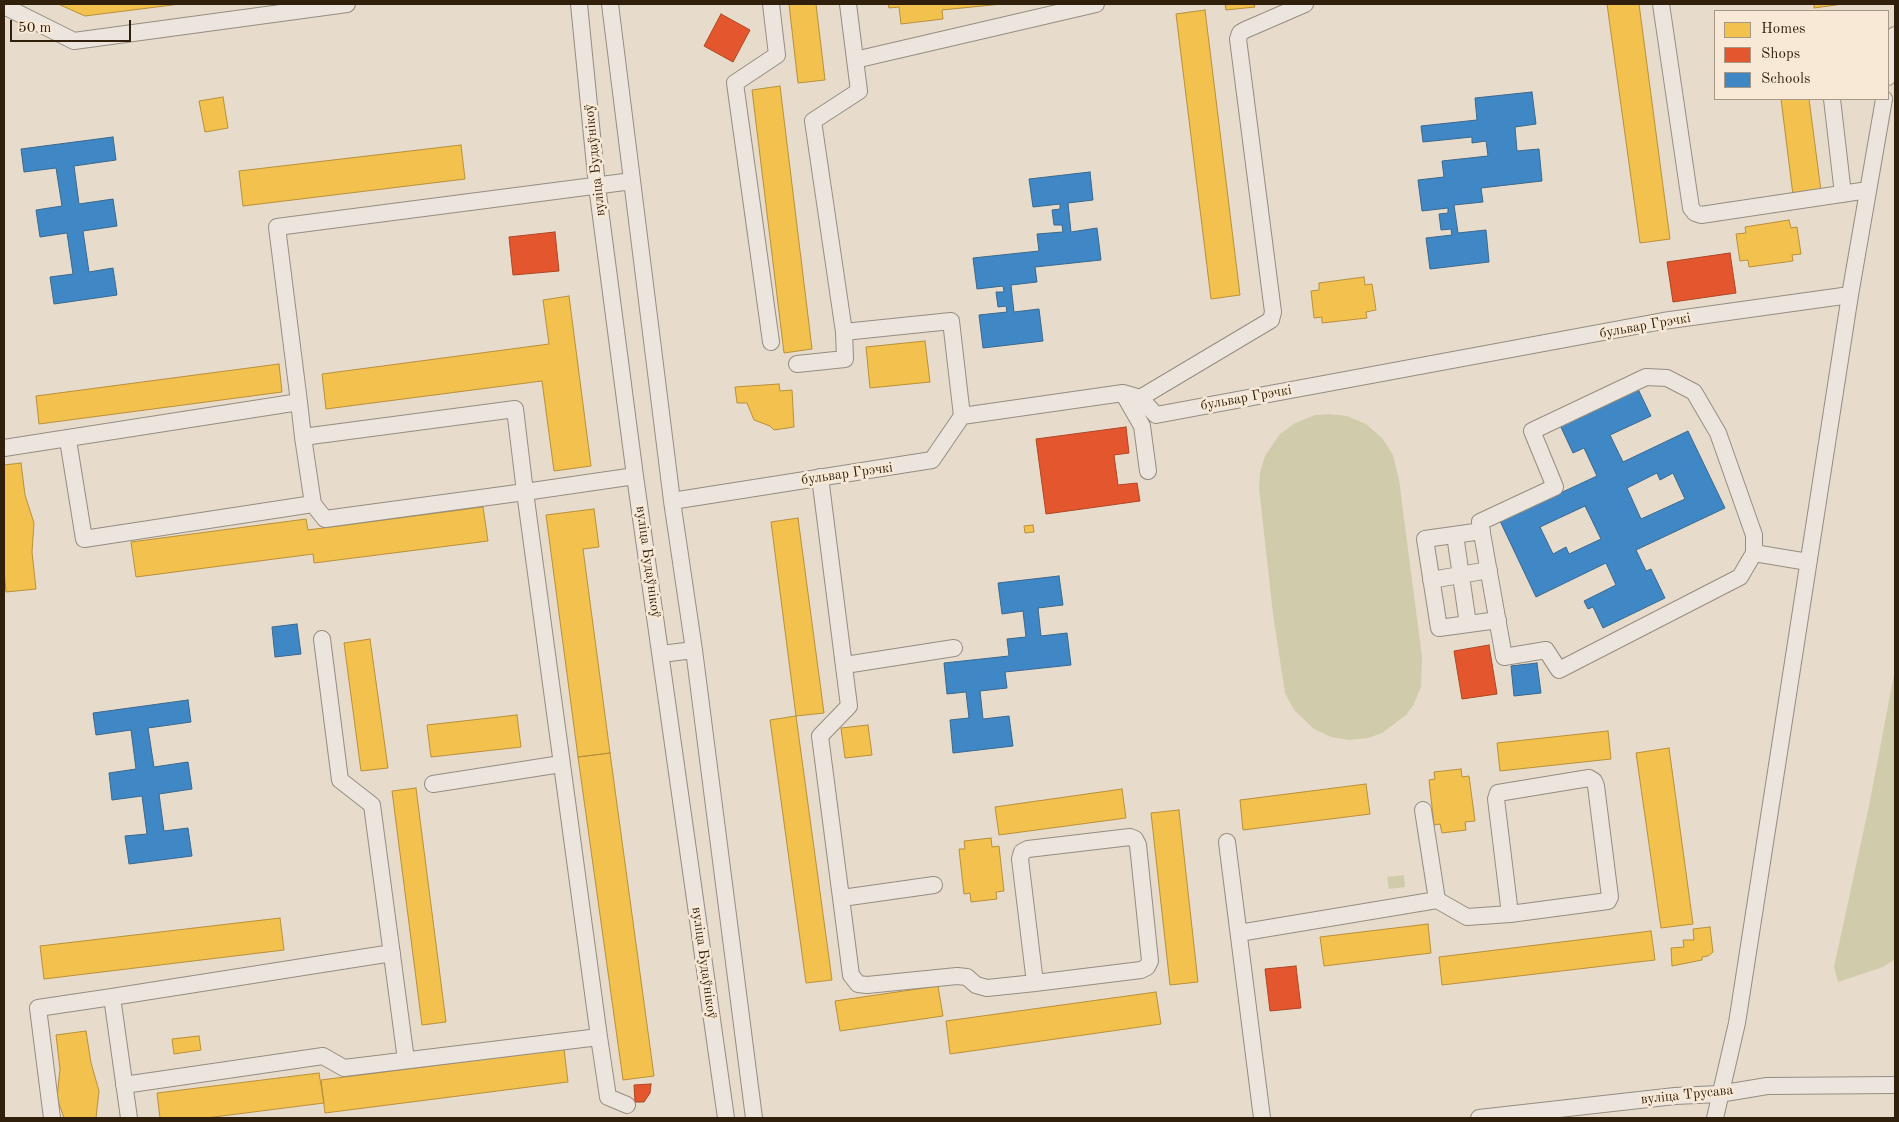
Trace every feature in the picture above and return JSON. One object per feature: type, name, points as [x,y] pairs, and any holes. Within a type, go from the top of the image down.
[{"type":"street","points":[[4,6],[74,41],[347,4]]},
{"type":"street","name":"вуліца Будаўнікоў","points":[[579,4],[597,186],[635,476],[726,1118]]},
{"type":"street","points":[[610,4],[672,501],[694,650],[754,1118]]},
{"type":"street","points":[[771,4],[777,55],[734,83],[772,342]]},
{"type":"street","points":[[797,364],[845,359],[844,332],[813,121],[859,91],[848,4]]},
{"type":"street","points":[[855,60],[1096,4]]},
{"type":"street","points":[[1140,398],[1265,325],[1270,320],[1273,312],[1238,38],[1240,33],[1285,8],[1305,4]]},
{"type":"street","points":[[1661,4],[1691,208],[1695,213],[1701,215],[1868,190]]},
{"type":"street","points":[[1889,72],[1895,35]]},
{"type":"street","points":[[1832,100],[1843,194]]},
{"type":"street","points":[[1714,1118],[1737,1023],[1850,295],[1884,100]]},
{"type":"street","points":[[632,181],[277,227],[313,504],[325,519],[635,476]]},
{"type":"street","name":"бульвар Грэчкі","points":[[672,501],[932,460],[962,416],[1124,394],[1140,398],[1156,415],[1663,321],[1850,295]]},
{"type":"street","points":[[844,332],[951,321],[962,416]]},
{"type":"street","points":[[1646,378],[1667,378],[1694,392],[1718,433],[1754,535],[1754,553],[1740,577],[1558,670],[1546,650],[1504,657],[1482,531],[1480,522],[1555,487],[1532,432],[1646,378]]},
{"type":"street","points":[[1124,394],[1142,426],[1148,471]]},
{"type":"street","points":[[4,448],[68,440],[299,402]]},
{"type":"street","points":[[303,437],[515,409],[525,492],[536,559],[561,764],[608,1096],[627,1105]]},
{"type":"street","points":[[68,440],[84,539],[313,504]]},
{"type":"street","points":[[820,477],[849,706],[820,736],[851,975],[858,984],[867,985],[957,976],[987,988],[1035,983],[1141,970],[1147,967],[1150,961],[1138,845],[1135,839],[1130,837],[1028,848],[1022,852],[1020,859],[1035,983]]},
{"type":"street","points":[[1482,531],[1425,539],[1439,628],[1498,620]]},
{"type":"street","points":[[1454,535],[1468,624]]},
{"type":"street","points":[[1754,553],[1808,562]]},
{"type":"street","points":[[1431,580],[1489,570]]},
{"type":"street","points":[[322,640],[340,780],[372,805],[406,1060]]},
{"type":"street","points":[[845,665],[954,648]]},
{"type":"street","points":[[661,654],[694,650]]},
{"type":"street","points":[[432,784],[561,764]]},
{"type":"street","points":[[1239,933],[1437,900],[1467,917],[1510,914],[1602,902],[1610,897],[1594,781],[1589,778],[1498,793],[1496,799],[1510,914]]},
{"type":"street","points":[[1423,810],[1437,900]]},
{"type":"street","points":[[1227,842],[1262,1118]]},
{"type":"street","points":[[842,898],[934,885]]},
{"type":"street","points":[[52,1118],[38,1008],[392,953]]},
{"type":"street","points":[[112,997],[129,1118]]},
{"type":"street","points":[[124,1085],[323,1056],[344,1068],[599,1037]]},
{"type":"street","name":"вуліца Трусава","points":[[1480,1118],[1675,1096],[1719,1094],[1767,1086],[1895,1085]]},
{"type":"shaded area","points":[[1315,415],[1347,416],[1366,424],[1382,438],[1393,455],[1399,480],[1422,657],[1421,687],[1414,704],[1406,715],[1382,733],[1368,738],[1349,740],[1331,737],[1314,729],[1294,710],[1285,693],[1273,614],[1259,488],[1260,472],[1265,456],[1280,434],[1295,423]]},
{"type":"shaded area","points":[[1895,669],[1895,959],[1883,967],[1838,982],[1834,967],[1870,801]]},
{"type":"shaded area","points":[[1404,875],[1405,887],[1389,889],[1387,877]]},
{"type":"building: Homes","points":[[58,4],[180,4],[85,16]]},
{"type":"building: Homes","points":[[789,4],[816,4],[825,80],[798,83]]},
{"type":"building: Homes","points":[[888,4],[1002,4],[942,10],[943,19],[901,24],[899,7],[889,8]]},
{"type":"building: Homes","points":[[1225,4],[1254,4],[1255,7],[1226,10]]},
{"type":"building: Homes","points":[[1607,4],[1639,4],[1670,239],[1640,243]]},
{"type":"building: Homes","points":[[1814,4],[1843,4],[1814,8]]},
{"type":"building: Homes","points":[[1205,10],[1240,295],[1211,299],[1176,14]]},
{"type":"building: Homes","points":[[780,86],[812,349],[784,353],[752,90]]},
{"type":"building: Homes","points":[[223,97],[228,128],[205,132],[199,101]]},
{"type":"building: Homes","points":[[1781,100],[1809,100],[1821,191],[1793,195]]},
{"type":"building: Homes","points":[[461,145],[465,179],[243,206],[239,171]]},
{"type":"building: Homes","points":[[1789,220],[1791,228],[1797,227],[1801,254],[1792,255],[1793,261],[1749,267],[1748,260],[1740,261],[1736,234],[1746,233],[1745,227]]},
{"type":"building: Homes","points":[[1364,277],[1365,285],[1372,284],[1376,310],[1366,312],[1367,318],[1322,323],[1322,317],[1314,318],[1311,291],[1319,290],[1319,283]]},
{"type":"building: Homes","points":[[569,296],[591,466],[554,471],[542,381],[326,409],[322,374],[549,344],[543,300]]},
{"type":"building: Homes","points":[[925,341],[930,382],[870,388],[866,347]]},
{"type":"building: Homes","points":[[279,364],[282,392],[39,424],[36,396]]},
{"type":"building: Homes","points":[[779,384],[780,391],[792,390],[794,427],[774,430],[770,426],[754,420],[747,403],[737,403],[735,387]]},
{"type":"building: Homes","points":[[21,463],[25,495],[34,523],[32,552],[36,589],[6,592],[4,570],[4,465]]},
{"type":"building: Homes","points":[[483,507],[488,541],[314,563],[313,554],[136,577],[131,542],[306,519],[308,530]]},
{"type":"building: Homes","points":[[594,509],[599,547],[583,549],[610,753],[578,757],[546,515]]},
{"type":"building: Homes","points":[[798,518],[824,713],[796,716],[771,522]]},
{"type":"building: Homes","points":[[1033,525],[1034,532],[1025,533],[1024,526]]},
{"type":"building: Homes","points":[[370,639],[388,768],[361,771],[344,643]]},
{"type":"building: Homes","points":[[517,715],[521,747],[431,757],[427,725]]},
{"type":"building: Homes","points":[[796,716],[832,980],[806,983],[770,720]]},
{"type":"building: Homes","points":[[868,725],[872,755],[845,758],[841,728]]},
{"type":"building: Homes","points":[[1608,731],[1611,759],[1500,771],[1497,743]]},
{"type":"building: Homes","points":[[1669,748],[1693,924],[1661,928],[1636,753]]},
{"type":"building: Homes","points":[[610,753],[654,1076],[623,1080],[578,757]]},
{"type":"building: Homes","points":[[1461,769],[1462,777],[1469,776],[1475,821],[1465,822],[1466,830],[1442,833],[1440,824],[1434,825],[1429,780],[1435,779],[1434,772]]},
{"type":"building: Homes","points":[[1366,784],[1370,814],[1243,830],[1240,800]]},
{"type":"building: Homes","points":[[416,788],[446,1022],[422,1025],[392,791]]},
{"type":"building: Homes","points":[[1122,789],[1126,818],[999,835],[995,807]]},
{"type":"building: Homes","points":[[1179,810],[1198,982],[1170,985],[1151,813]]},
{"type":"building: Homes","points":[[991,838],[992,847],[999,846],[1004,891],[996,892],[997,899],[971,902],[970,893],[964,894],[959,849],[965,849],[964,841]]},
{"type":"building: Homes","points":[[280,918],[284,950],[44,979],[40,946]]},
{"type":"building: Homes","points":[[1428,924],[1431,953],[1324,966],[1320,937]]},
{"type":"building: Homes","points":[[1710,927],[1713,952],[1708,956],[1702,957],[1702,960],[1672,966],[1671,948],[1684,947],[1683,940],[1694,940],[1693,929]]},
{"type":"building: Homes","points":[[1651,931],[1655,960],[1442,985],[1439,957]]},
{"type":"building: Homes","points":[[938,986],[943,1016],[840,1031],[835,1001]]},
{"type":"building: Homes","points":[[1156,992],[1161,1024],[950,1054],[946,1021]]},
{"type":"building: Homes","points":[[86,1031],[91,1063],[99,1091],[96,1118],[64,1118],[57,1098],[60,1069],[56,1035]]},
{"type":"building: Homes","points":[[199,1036],[201,1050],[174,1054],[172,1039]]},
{"type":"building: Homes","points":[[564,1049],[568,1082],[325,1113],[321,1080]]},
{"type":"building: Homes","points":[[319,1073],[324,1103],[206,1118],[160,1118],[157,1093]]},
{"type":"building: Shops","points":[[721,14],[750,30],[733,62],[704,46]]},
{"type":"building: Shops","points":[[555,232],[559,271],[513,275],[509,237]]},
{"type":"building: Shops","points":[[1730,253],[1736,293],[1673,302],[1667,262]]},
{"type":"building: Shops","points":[[1126,427],[1129,453],[1114,455],[1118,485],[1137,483],[1140,501],[1046,514],[1036,439]]},
{"type":"building: Shops","points":[[1489,645],[1497,694],[1462,699],[1454,651]]},
{"type":"building: Shops","points":[[1296,966],[1301,1008],[1270,1011],[1265,969]]},
{"type":"building: Shops","points":[[651,1084],[650,1093],[644,1102],[635,1102],[634,1085]]},
{"type":"building: Schools","points":[[1532,92],[1536,124],[1515,127],[1517,151],[1539,149],[1542,181],[1481,188],[1483,202],[1454,205],[1458,233],[1486,230],[1489,262],[1430,269],[1426,238],[1452,235],[1451,229],[1441,230],[1439,214],[1448,213],[1448,208],[1422,211],[1418,180],[1444,177],[1442,161],[1488,156],[1486,141],[1472,143],[1472,137],[1423,142],[1421,126],[1477,120],[1475,98]]},
{"type":"building: Schools","points":[[113,137],[116,160],[74,166],[79,204],[113,199],[117,226],[83,231],[89,272],[113,268],[117,295],[54,304],[50,277],[73,274],[67,233],[40,237],[36,210],[62,206],[56,168],[24,172],[21,149]]},
{"type":"building: Schools","points":[[1090,172],[1093,200],[1068,203],[1071,232],[1097,228],[1101,260],[1035,267],[1037,282],[1011,285],[1014,312],[1039,309],[1043,341],[983,348],[979,315],[1007,312],[1006,306],[998,307],[996,292],[1004,292],[1003,286],[977,289],[973,258],[1039,251],[1037,234],[1063,232],[1062,225],[1054,225],[1052,210],[1060,209],[1060,204],[1033,207],[1029,179]]},
{"type":"building: Schools","points":[[1637,387],[1651,416],[1610,435],[1623,462],[1688,431],[1725,508],[1636,550],[1646,571],[1651,569],[1665,598],[1603,628],[1593,607],[1588,609],[1584,601],[1616,585],[1606,563],[1536,597],[1500,521],[1597,476],[1584,448],[1573,453],[1559,423]],"holes":[[[1657,473],[1660,480],[1673,473],[1685,499],[1641,519],[1627,488]],[[1585,506],[1601,539],[1569,554],[1566,547],[1553,554],[1540,527]]]},
{"type":"building: Schools","points":[[1059,576],[1063,605],[1038,608],[1041,636],[1067,633],[1071,665],[1005,672],[1007,688],[980,691],[983,719],[1009,716],[1013,746],[953,753],[950,720],[969,718],[966,692],[947,694],[944,663],[1009,656],[1007,639],[1026,637],[1023,611],[1002,614],[998,583]]},
{"type":"building: Schools","points":[[297,624],[301,654],[275,657],[272,627]]},
{"type":"building: Schools","points":[[1537,663],[1541,693],[1514,696],[1511,666]]},
{"type":"building: Schools","points":[[188,700],[191,722],[148,728],[154,767],[188,762],[192,789],[159,794],[164,831],[188,828],[192,856],[129,864],[125,836],[147,834],[142,796],[112,800],[109,773],[136,769],[131,730],[96,735],[93,713]]}]
